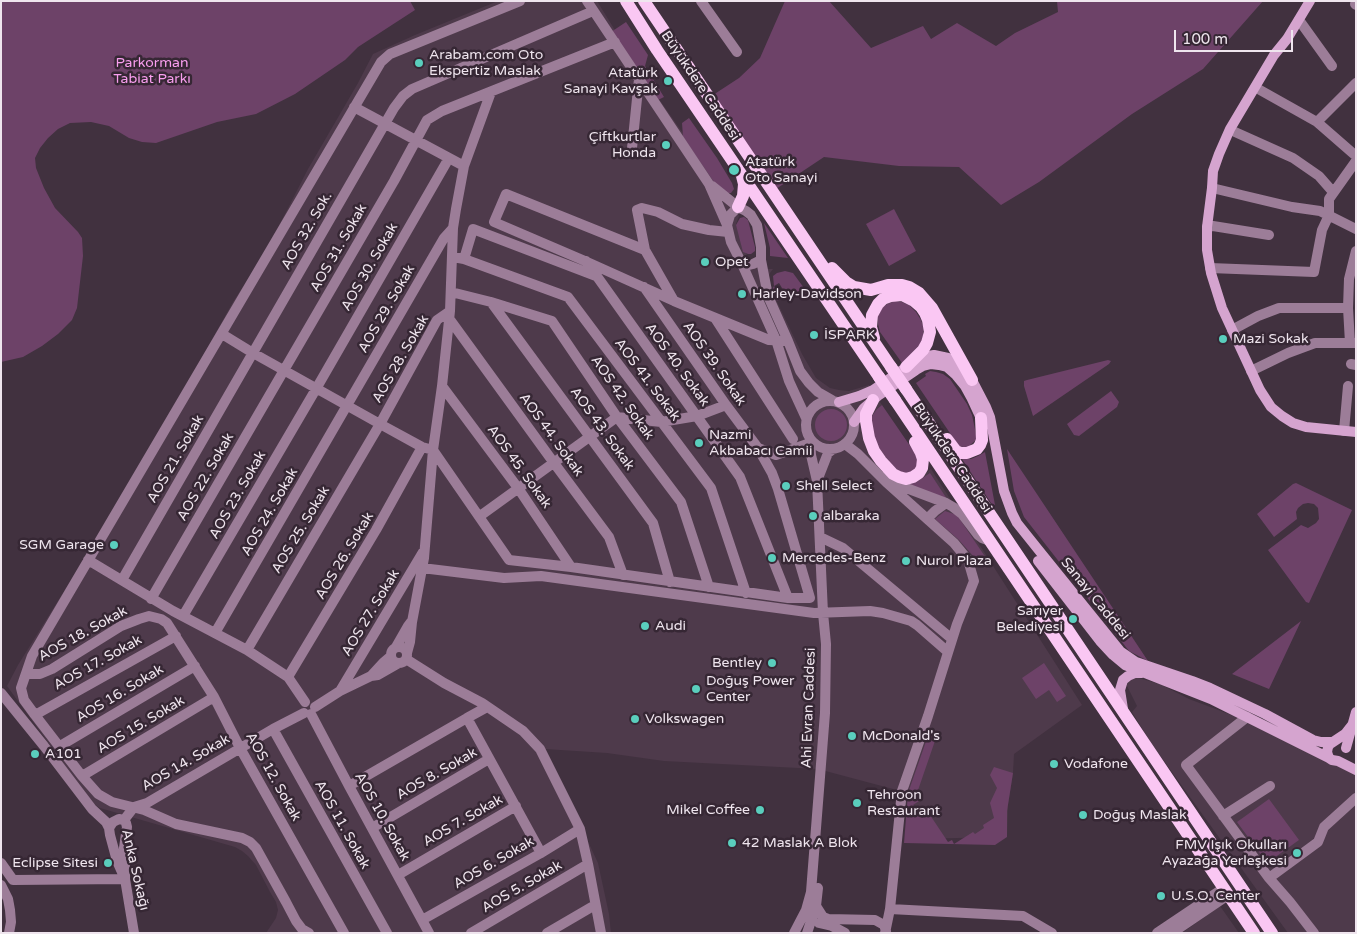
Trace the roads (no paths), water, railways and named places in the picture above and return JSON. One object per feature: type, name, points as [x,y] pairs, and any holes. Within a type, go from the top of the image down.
[{"type":"main road","name":"Büyükdere Caddesi","points":[[626,1],[742,176],[880,377],[1254,933]]},
{"type":"main road","name":"Büyükdere Caddesi","points":[[644,3],[1272,933]]},
{"type":"main road","points":[[738,208],[743,196],[744,184],[742,176]]},
{"type":"main road","points":[[817,257],[854,287],[871,290],[902,285],[910,287],[919,293],[932,308],[972,380]]},
{"type":"main road","points":[[879,350],[873,338],[871,327],[872,315],[878,304],[890,296],[902,295],[908,297],[921,307],[928,320],[930,332],[923,350],[906,367]]},
{"type":"main road","points":[[874,400],[866,414],[866,421],[874,451],[893,474],[906,479],[919,473],[924,464],[921,453],[907,426],[906,416]]},
{"type":"main road","points":[[928,423],[942,433],[956,451],[967,453],[977,449],[980,445],[982,434],[981,418]]},
{"type":"street","points":[[309,933],[302,929],[296,921],[256,848],[250,842],[242,838],[176,824],[153,813],[112,802],[98,794],[24,700],[21,688],[32,656],[381,62],[390,54],[520,1]]},
{"type":"street","points":[[587,1],[709,184],[731,242],[776,340],[806,420],[806,431],[810,441],[820,447],[833,449],[845,444],[852,434],[854,422],[849,410],[818,392],[809,384],[800,371],[768,296],[757,225],[751,215],[738,208],[709,184]]},
{"type":"street","points":[[701,1],[737,52]]},
{"type":"street","points":[[1310,1],[1287,39],[1274,54],[1232,131],[1212,188],[1207,228],[1207,250],[1215,288],[1232,330],[1260,390],[1272,407],[1292,423],[1306,427],[1356,432]]},
{"type":"street","name":"AOS 32. Sok.","points":[[253,353],[403,96],[412,90],[594,12]]},
{"type":"street","points":[[1299,20],[1332,66]]},
{"type":"street","points":[[1232,131],[1280,57],[1287,39]]},
{"type":"street","name":"AOS 31. Sokak","points":[[284,369],[427,120],[433,115],[615,42]]},
{"type":"street","points":[[632,148],[639,79]]},
{"type":"street","points":[[1317,122],[1356,83]]},
{"type":"street","points":[[1260,90],[1317,122],[1356,156]]},
{"type":"street","points":[[458,258],[453,228],[464,166],[490,92]]},
{"type":"street","points":[[354,107],[464,166]]},
{"type":"street","points":[[1232,131],[1293,158],[1319,176],[1334,192]]},
{"type":"street","name":"AOS 30. Sokak","points":[[316,389],[448,158]]},
{"type":"street","points":[[1210,268],[1314,272],[1322,230],[1328,214],[1329,198],[1356,161]]},
{"type":"street","points":[[1212,188],[1292,208],[1320,211],[1356,228]]},
{"type":"street","points":[[645,250],[506,194],[494,222],[644,287],[674,302],[768,340],[788,342]]},
{"type":"street","points":[[674,302],[645,250],[637,210],[642,208],[658,212],[682,224],[708,230],[727,228]]},
{"type":"street","points":[[727,228],[730,215],[738,208]]},
{"type":"street","points":[[1207,228],[1213,226],[1268,234]]},
{"type":"street","name":"AOS 29. Sokak","points":[[348,406],[444,238],[453,228]]},
{"type":"street","points":[[596,276],[473,229],[458,258],[451,292],[442,386],[428,448],[425,548],[412,622],[408,626],[400,656],[487,707],[523,731],[540,749],[580,829],[601,933]]},
{"type":"street","points":[[1251,371],[1288,353],[1315,343],[1353,343],[1348,308],[1349,279],[1356,251]]},
{"type":"street","name":"AOS 41. Sokak","points":[[458,258],[568,297],[711,488],[746,593]]},
{"type":"street","points":[[742,264],[745,266],[761,260]]},
{"type":"street","name":"AOS 40. Sokak","points":[[585,261],[740,477],[788,598]]},
{"type":"street","name":"AOS 39. Sokak","points":[[644,287],[758,448],[772,473],[810,598],[788,598]]},
{"type":"street","name":"AOS 42. Sokak","points":[[451,292],[552,321],[617,417],[682,502],[709,588]]},
{"type":"street","name":"AOS 43. Sokak","points":[[491,302],[653,523],[670,582]]},
{"type":"street","points":[[1232,330],[1258,316],[1279,308],[1348,308]]},
{"type":"street","name":"AOS 28. Sokak","points":[[380,424],[437,320],[449,314]]},
{"type":"street","name":"AOS 44. Sokak","points":[[449,314],[554,463],[609,537],[623,575]]},
{"type":"street","points":[[715,318],[793,439]]},
{"type":"street","points":[[222,334],[316,389],[428,448],[480,516],[509,560],[788,598]]},
{"type":"street","name":"AOS 21. Sokak","points":[[122,580],[253,353]]},
{"type":"street","name":"Sanayi Caddesi","points":[[835,401],[859,396],[873,390],[924,357],[942,356],[960,366],[972,380],[990,417],[1004,491],[1014,518],[1058,576],[1120,651],[1136,662],[1210,688],[1265,714],[1313,740],[1334,742]]},
{"type":"street","name":"Sanayi Caddesi","points":[[854,422],[864,408],[916,370],[930,364],[947,367],[965,386],[981,418],[988,439],[1000,502],[1009,522],[1107,649],[1126,665],[1211,700],[1356,770]]},
{"type":"street","name":"AOS 22. Sokak","points":[[152,599],[284,369]]},
{"type":"street","name":"AOS 45. Sokak","points":[[442,386],[518,488],[571,567]]},
{"type":"street","points":[[1344,431],[1348,386]]},
{"type":"street","name":"AOS 23. Sokak","points":[[183,616],[316,389]]},
{"type":"street","points":[[786,451],[809,412],[819,403],[835,401]]},
{"type":"street","points":[[480,516],[617,417],[661,422],[697,416],[726,405]]},
{"type":"street","name":"AOS 24. Sokak","points":[[215,633],[348,406]]},
{"type":"street","name":"AOS 25. Sokak","points":[[246,650],[380,424]]},
{"type":"street","points":[[758,448],[776,455],[810,441]]},
{"type":"street","name":"Ahi Evran Caddesi","points":[[808,930],[816,906],[832,652],[826,613],[817,481],[810,441]]},
{"type":"street","points":[[845,444],[901,486],[946,503],[962,514],[978,536],[990,541]]},
{"type":"street","name":"AOS 26. Sokak","points":[[288,677],[376,530],[428,448]]},
{"type":"street","name":"Ahi Evran Caddesi","points":[[817,481],[828,453],[833,449]]},
{"type":"street","points":[[772,473],[776,455]]},
{"type":"street","points":[[868,463],[886,482],[954,543],[968,560],[974,581],[952,639],[902,791],[886,932]]},
{"type":"street","points":[[927,519],[946,503]]},
{"type":"street","points":[[820,537],[843,548],[952,639]]},
{"type":"street","name":"AOS 27. Sokak","points":[[340,691],[425,548]]},
{"type":"street","points":[[88,560],[152,599],[246,650],[288,677]]},
{"type":"street","points":[[422,568],[504,578],[541,576],[718,601],[826,613],[870,611],[883,613],[911,622],[948,652]]},
{"type":"street","name":"Ahi Evran Caddesi","points":[[794,933],[806,910],[811,892],[825,713],[826,613]]},
{"type":"street","name":"AOS 18. Sokak","points":[[26,672],[40,674],[66,661],[121,626],[149,616],[161,619],[167,623],[176,636]]},
{"type":"street","name":"AOS 12. Sokak","points":[[176,636],[214,697],[240,748],[344,933]]},
{"type":"street","name":"AOS 17. Sokak","points":[[35,715],[176,636]]},
{"type":"street","name":"AOS 14. Sokak","points":[[134,807],[147,802],[340,691],[378,674],[400,656]]},
{"type":"street","name":"AOS 16. Sokak","points":[[60,746],[195,666]]},
{"type":"street","points":[[1124,712],[1121,698],[1121,684],[1123,680],[1135,673],[1147,674]]},
{"type":"street","name":"AOS 10. Sokak","points":[[288,677],[309,709],[429,933]]},
{"type":"street","points":[[1,693],[92,809],[110,828]]},
{"type":"street","name":"AOS 15. Sokak","points":[[82,776],[214,697]]},
{"type":"street","points":[[349,786],[487,707]]},
{"type":"street","points":[[1354,723],[1345,734],[1327,749],[1326,752],[1334,759],[1344,758],[1354,723],[1356,712]]},
{"type":"street","points":[[1247,717],[1186,765],[1269,878],[1314,933]]},
{"type":"street","points":[[467,718],[541,853]]},
{"type":"street","name":"AOS 11. Sokak","points":[[273,730],[387,933]]},
{"type":"street","points":[[1334,742],[1342,743],[1346,748]]},
{"type":"street","name":"AOS 8. Sokak","points":[[372,828],[490,759]]},
{"type":"street","points":[[1223,816],[1270,786]]},
{"type":"street","points":[[1269,878],[1318,842],[1324,828],[1356,798]]},
{"type":"street","name":"AOS 7. Sokak","points":[[398,875],[516,806]]},
{"type":"street","name":"Anka Sokağı","points":[[134,807],[122,820],[113,822],[110,828],[117,861],[124,879],[134,933]]},
{"type":"street","points":[[1,863],[13,880],[124,879],[124,848],[127,827],[122,820]]},
{"type":"street","name":"AOS 6. Sokak","points":[[422,920],[580,829]]},
{"type":"street","name":"AOS 5. Sokak","points":[[470,933],[588,864]]},
{"type":"street","points":[[1,885],[5,890],[10,910],[11,922],[9,933]]},
{"type":"street","points":[[1157,933],[1226,891]]},
{"type":"street","points":[[1172,933],[1226,891]]},
{"type":"street","points":[[1,902],[6,922],[4,933]]},
{"type":"street","points":[[547,933],[595,905]]},
{"type":"street","points":[[816,906],[823,917],[828,919],[875,920],[884,925],[886,932]]},
{"type":"street","points":[[890,909],[1023,916],[1052,933]]},
{"type":"street","points":[[808,930],[814,924],[823,923],[845,933]]},
{"type":"place","name":"Arabam.com Oto Ekspertiz Maslak","points":[[419,63]]},
{"type":"place","name":"Atatürk Sanayi Kavşak","points":[[668,81]]},
{"type":"place","name":"Çiftkurtlar Honda","points":[[666,145]]},
{"type":"place","name":"Atatürk Oto Sanayi","points":[[734,170]]},
{"type":"place","name":"Opet","points":[[705,262]]},
{"type":"place","name":"Harley-Davidson","points":[[742,294]]},
{"type":"place","name":"İSPARK","points":[[814,335]]},
{"type":"place","name":"Mazi Sokak","points":[[1223,339]]},
{"type":"place","name":"Nazmi Akbabacı Camii","points":[[699,443]]},
{"type":"place","name":"Shell Select","points":[[786,486]]},
{"type":"place","name":"albaraka","points":[[813,516]]},
{"type":"place","name":"SGM Garage","points":[[114,545]]},
{"type":"place","name":"Mercedes-Benz","points":[[772,558]]},
{"type":"place","name":"Nurol Plaza","points":[[906,561]]},
{"type":"place","name":"Sarıyer Belediyesi","points":[[1073,619]]},
{"type":"place","name":"Audi","points":[[645,626]]},
{"type":"place","name":"Bentley","points":[[772,663]]},
{"type":"place","name":"Doğuş Power Center","points":[[696,689]]},
{"type":"place","name":"Volkswagen","points":[[635,719]]},
{"type":"place","name":"McDonald's","points":[[852,736]]},
{"type":"place","name":"A101","points":[[35,754]]},
{"type":"place","name":"Vodafone","points":[[1054,764]]},
{"type":"place","name":"Tehroon Restaurant","points":[[857,803]]},
{"type":"place","name":"Mikel Coffee","points":[[760,810]]},
{"type":"place","name":"Doğuş Maslak","points":[[1083,815]]},
{"type":"place","name":"42 Maslak A Blok","points":[[732,843]]},
{"type":"place","name":"FMV Işık Okulları Ayazağa Yerleşkesi","points":[[1297,853]]},
{"type":"place","name":"Eclipse Sitesi","points":[[108,863]]},
{"type":"place","name":"U.S.O. Center","points":[[1161,896]]},
{"type":"park label","name":"Parkorman Tabiat Parkı","points":[[152,72]]}]
